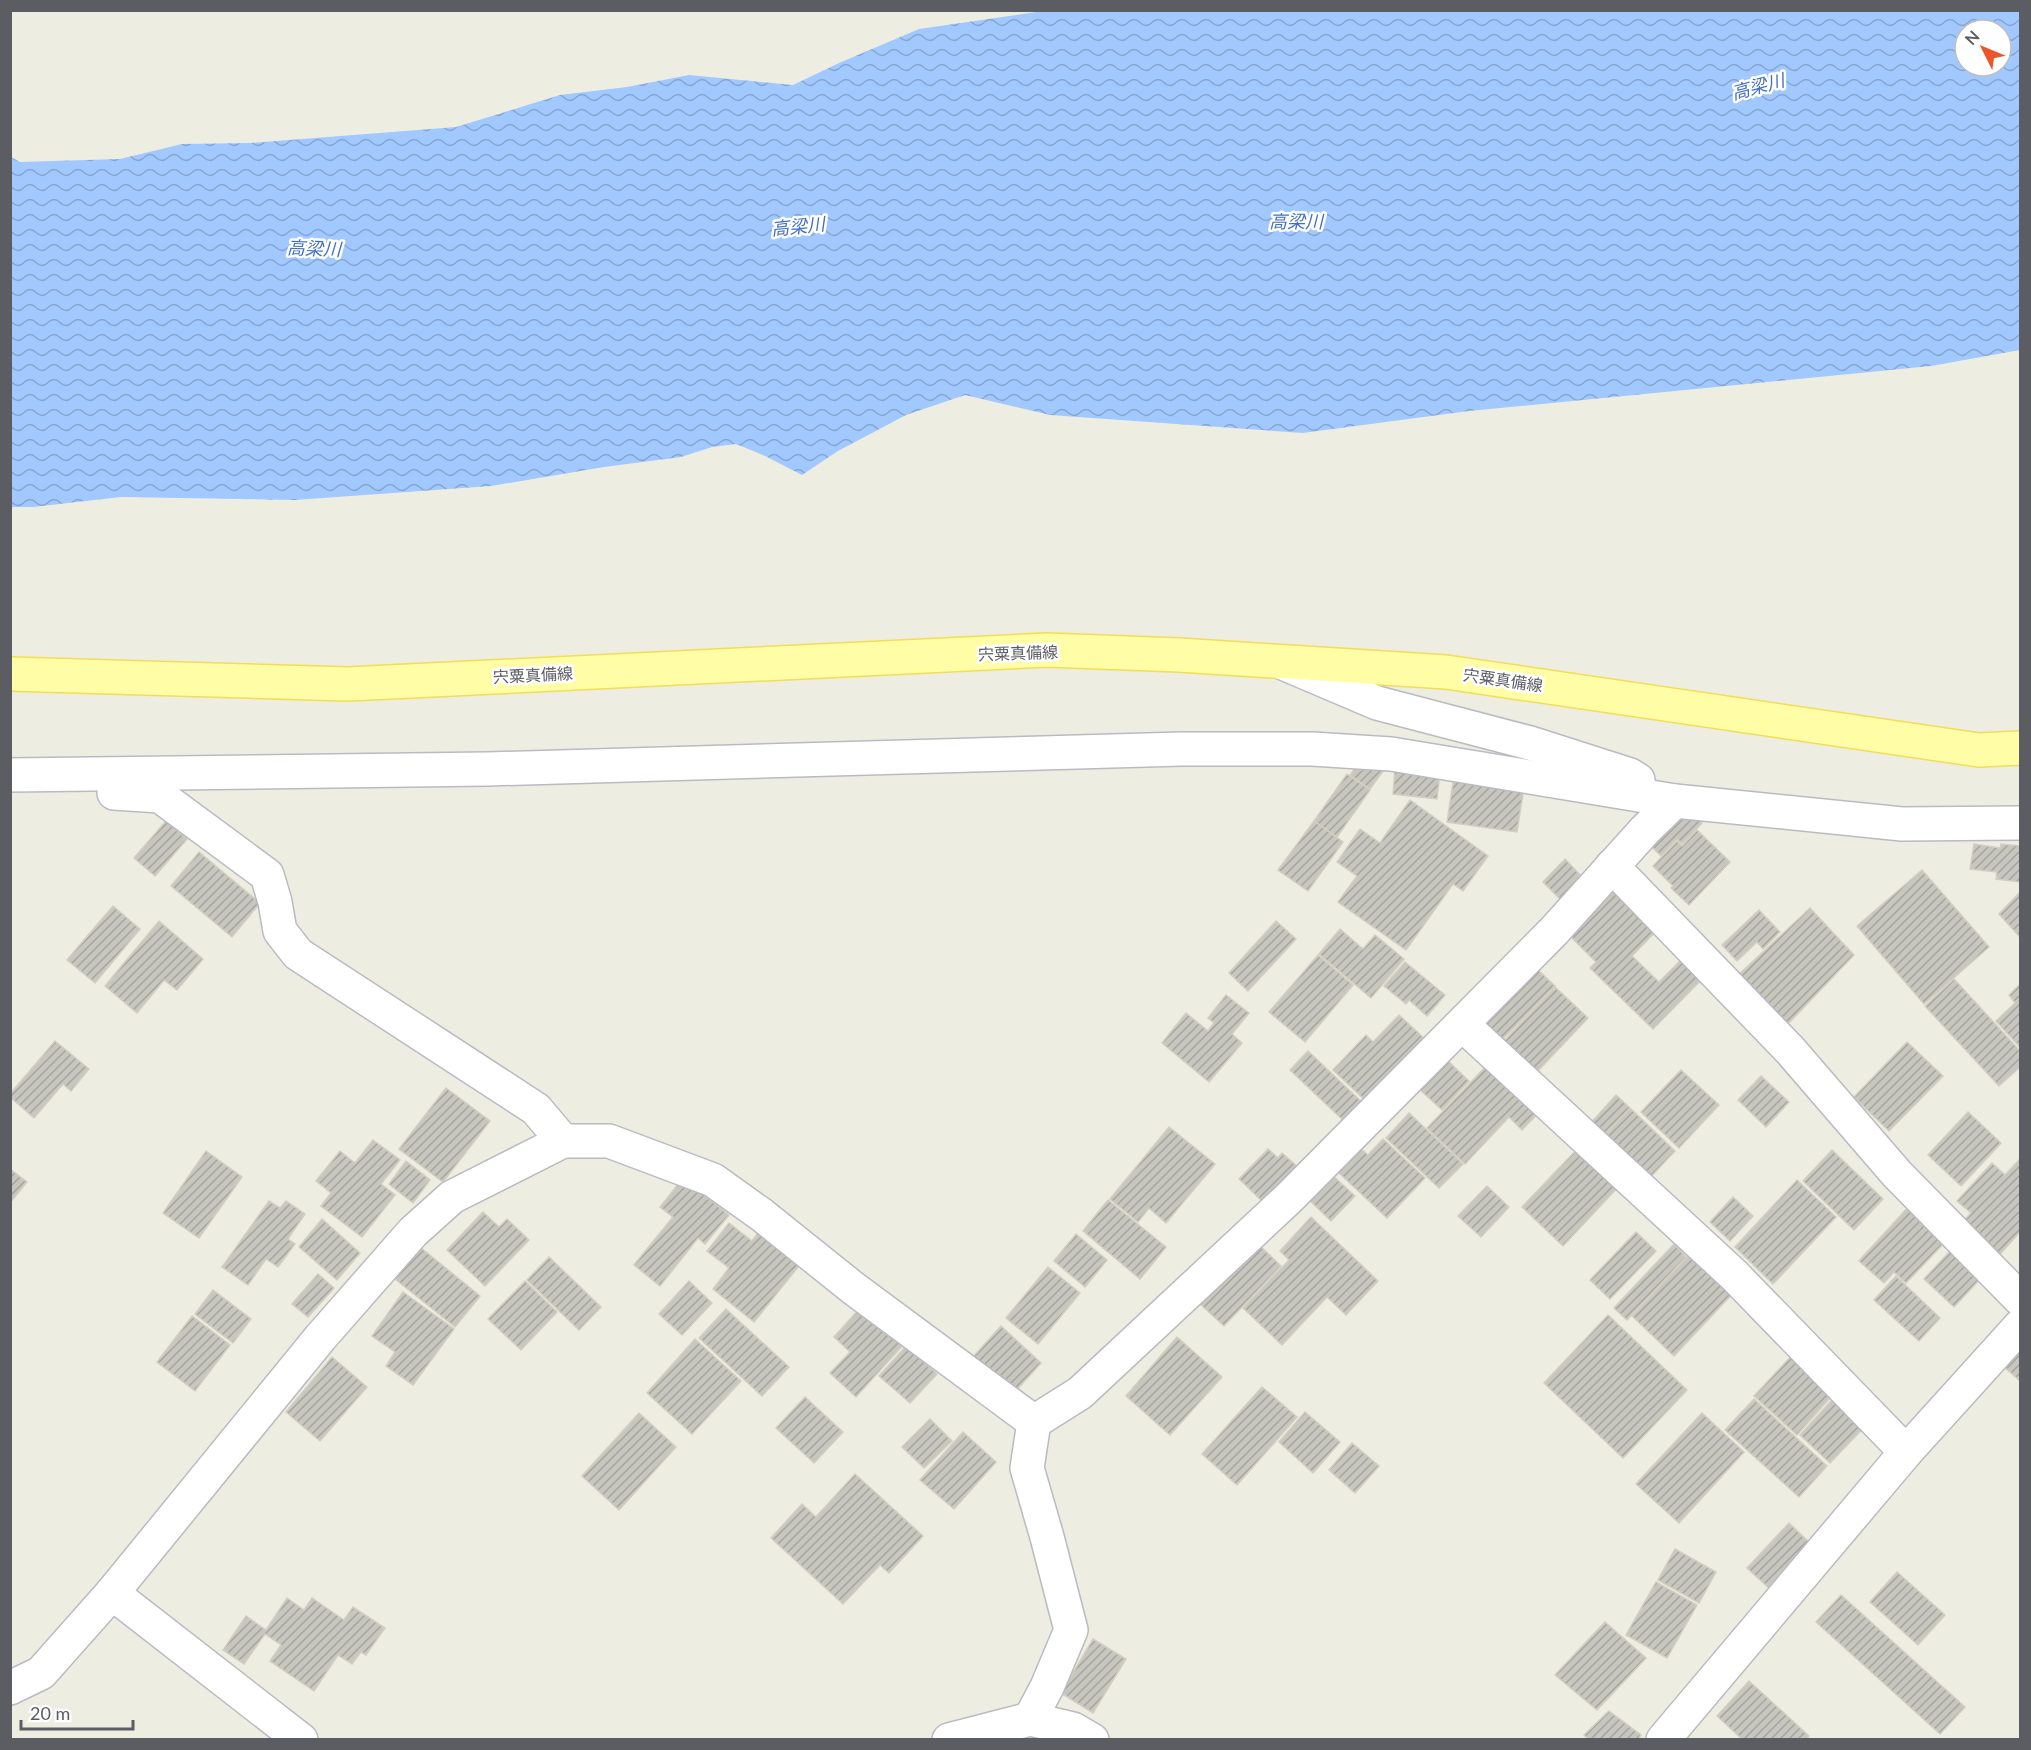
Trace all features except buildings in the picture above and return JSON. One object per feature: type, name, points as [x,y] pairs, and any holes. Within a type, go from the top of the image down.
[{"type":"main road","name":"宍粟真備線","points":[[10,674],[348,684],[1047,650],[1179,655],[1446,672],[1979,750],[2020,748]]},
{"type":"street","points":[[1279,662],[1377,704],[1530,743],[1630,775],[1675,801]]},
{"type":"street","points":[[10,775],[488,769],[1181,749],[1312,749],[1391,754],[1675,801],[1902,824],[2020,823]]},
{"type":"street","points":[[10,787],[160,796],[267,875],[280,931],[298,954],[536,1108],[563,1141]]},
{"type":"street","points":[[1030,1719],[1047,1687],[1071,1630],[1027,1468],[1034,1422],[1080,1393],[1290,1198],[1463,1025],[1675,801]]},
{"type":"street","points":[[1612,866],[1790,1050],[1897,1174],[2020,1299]]},
{"type":"street","points":[[1463,1025],[1734,1275],[1906,1452]]},
{"type":"street","points":[[10,1688],[41,1673],[112,1593],[320,1338],[413,1232],[452,1197],[563,1141],[609,1141],[713,1180],[762,1215],[853,1288],[1034,1422]]},
{"type":"street","points":[[1663,1740],[1906,1452],[2020,1326]]},
{"type":"street","points":[[112,1593],[302,1740]]},
{"type":"street","points":[[949,1740],[1030,1719],[1073,1729],[1092,1740]]},
{"type":"water","name":"高梁川","points":[[1050,10],[2020,11],[2020,350],[1931,366],[1469,411],[1303,433],[1050,415],[965,395],[906,415],[838,451],[802,475],[736,444],[712,447],[681,457],[491,486],[295,500],[121,497],[33,507],[11,507],[11,157],[20,162],[120,159],[182,144],[251,143],[456,127],[560,95],[627,87],[689,75],[793,85],[919,29]]}]
